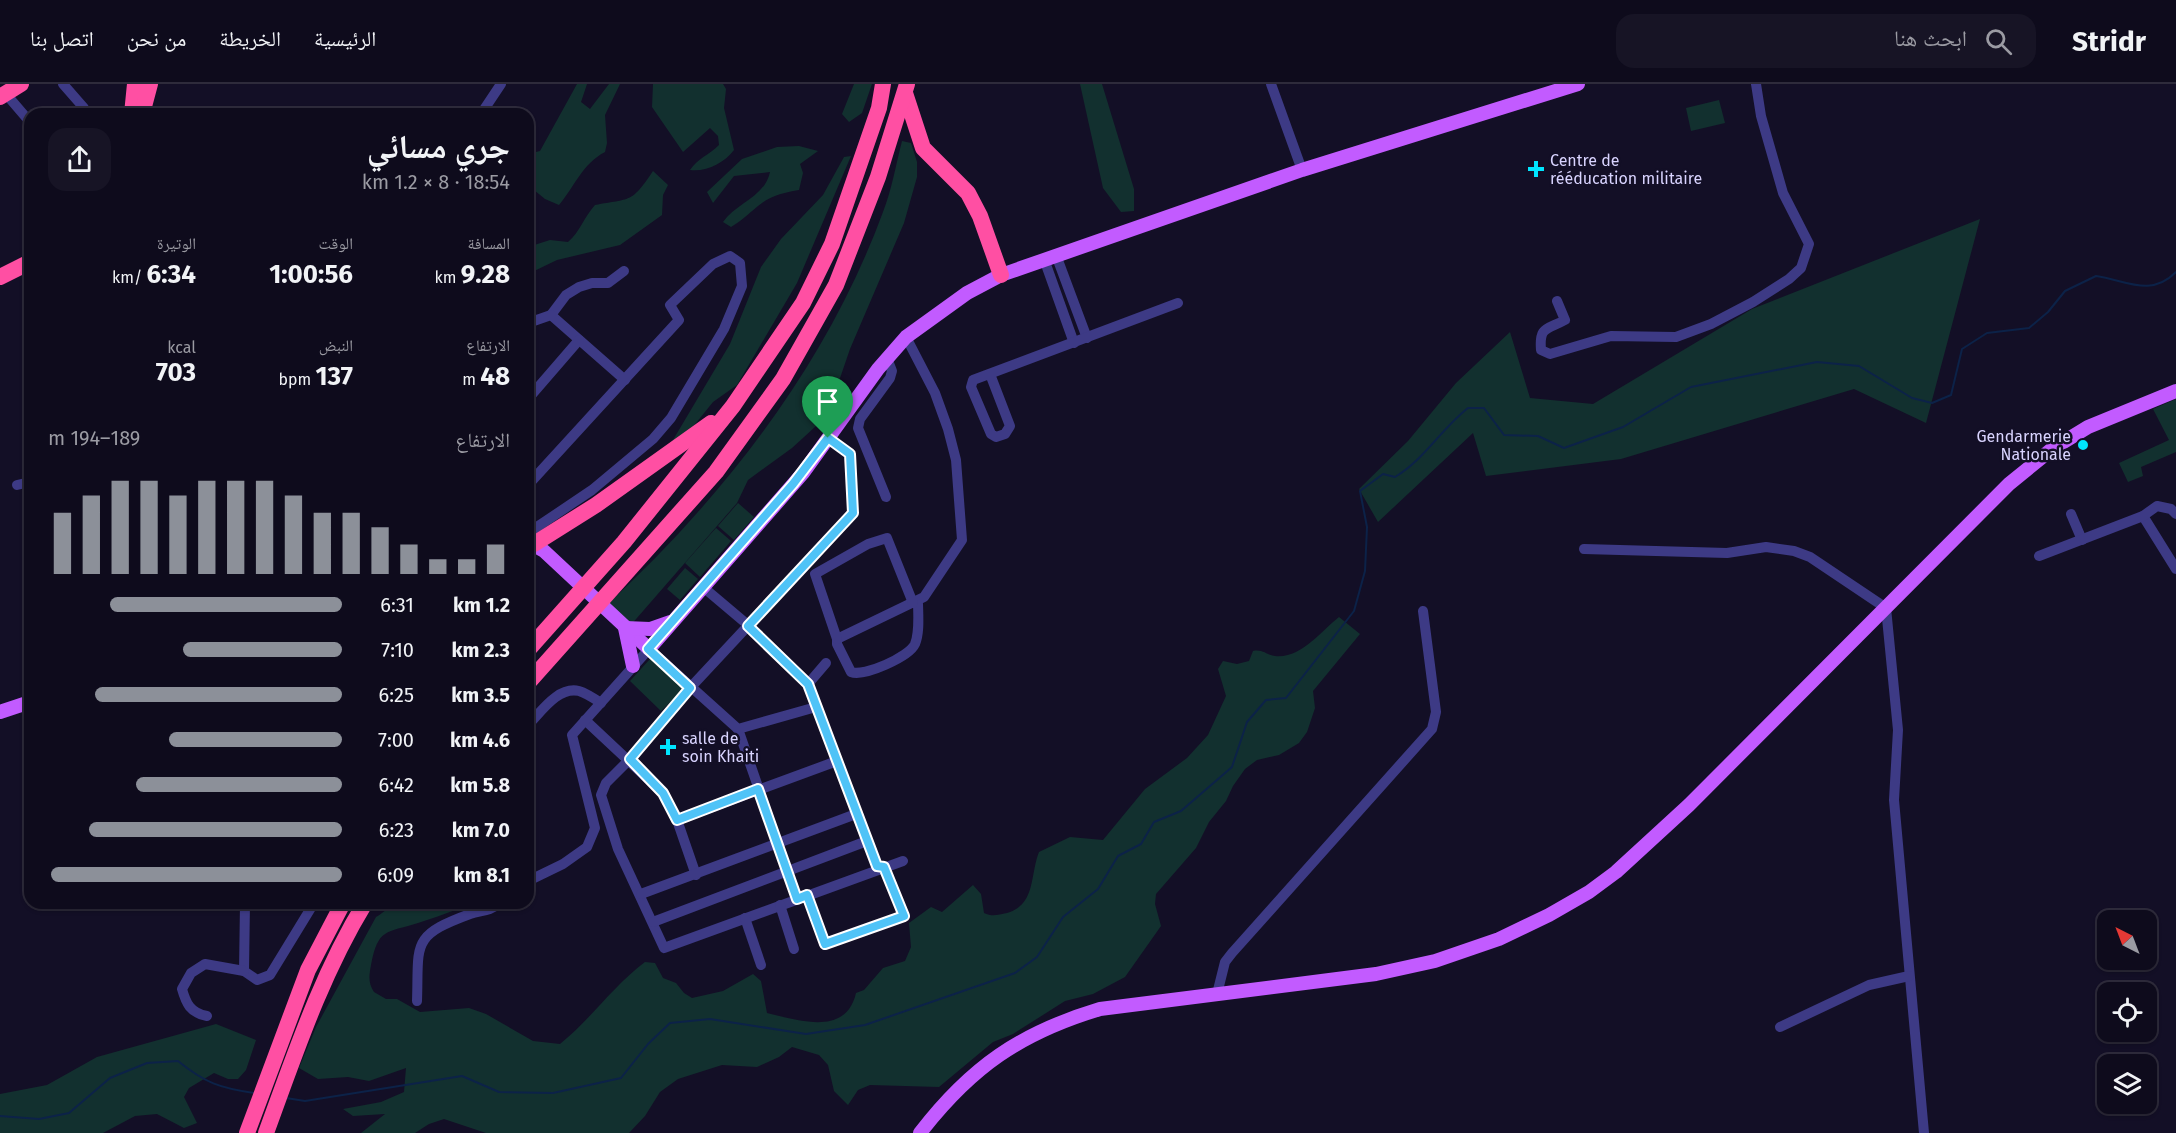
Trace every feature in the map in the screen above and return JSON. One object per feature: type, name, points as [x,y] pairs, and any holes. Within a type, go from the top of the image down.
[{"type":"highway","points":[[3,95],[21,84]]},
{"type":"highway","points":[[133,108],[135,84]]},
{"type":"highway","points":[[142,108],[144,84]]},
{"type":"highway","points":[[143,108],[150,84]]},
{"type":"highway","points":[[534,643],[624,542],[733,406],[803,303],[832,244],[879,108],[883,84]]},
{"type":"highway","points":[[906,88],[923,148],[968,193],[980,216],[1001,274]]},
{"type":"highway","points":[[534,676],[716,472],[783,379],[836,285],[879,177],[906,88]]},
{"type":"highway","points":[[889,142],[897,133],[905,132],[919,139]]},
{"type":"highway","points":[[0,277],[24,265]]},
{"type":"highway","points":[[0,287],[24,276]]},
{"type":"highway","points":[[534,537],[681,447],[733,406]]},
{"type":"highway","points":[[247,1133],[286,1021],[308,970],[340,909]]},
{"type":"highway","points":[[266,1133],[305,1026],[341,946],[362,909]]},
{"type":"main road","points":[[534,543],[648,649],[803,473],[887,358],[906,337],[967,293],[1001,274],[1302,170],[1578,84]]},
{"type":"main road","points":[[920,1133],[946,1100],[984,1064],[1060,1021],[1100,1009],[1376,974],[1435,961],[1498,939],[1549,915],[1589,892],[1616,872],[1689,805],[2008,484],[2052,449],[2088,427],[2176,391]]},
{"type":"main road","points":[[621,625],[650,628],[672,622]]},
{"type":"main road","points":[[621,625],[633,666]]},
{"type":"main road","points":[[0,711],[24,704]]},
{"type":"street","points":[[63,84],[84,108]]},
{"type":"street","points":[[485,108],[501,84]]},
{"type":"street","points":[[1271,84],[1302,170]]},
{"type":"street","points":[[1557,301],[1565,320],[1542,331],[1540,336],[1541,350],[1551,354],[1611,336],[1676,337],[1711,324],[1753,302],[1801,268],[1809,243],[1783,193],[1761,116],[1756,84]]},
{"type":"street","points":[[3,95],[24,116]]},
{"type":"street","points":[[534,479],[679,320],[670,306],[713,264],[730,256],[740,263],[742,286],[724,329],[671,418],[652,440],[534,536]]},
{"type":"street","points":[[1050,257],[1087,338]]},
{"type":"street","points":[[1050,257],[1074,343]]},
{"type":"street","points":[[534,320],[551,315],[566,295],[579,287],[608,283],[624,271]]},
{"type":"street","points":[[990,374],[1010,426],[1005,434],[996,437],[991,434],[971,383],[973,380],[1178,303]]},
{"type":"street","points":[[551,315],[626,380]]},
{"type":"street","points":[[837,639],[916,602],[929,590],[962,540],[956,460],[948,429],[934,393],[906,337]]},
{"type":"street","points":[[534,392],[579,340]]},
{"type":"street","points":[[886,497],[858,428],[860,419],[891,378],[892,371],[887,358]]},
{"type":"street","points":[[828,438],[850,454],[853,513],[690,688],[630,759],[606,783],[601,795],[618,849],[641,894],[664,948],[903,861]]},
{"type":"street","points":[[17,485],[24,483]]},
{"type":"street","points":[[2039,556],[2143,516],[2157,506],[2171,509],[2176,514]]},
{"type":"street","points":[[2071,514],[2082,540]]},
{"type":"street","points":[[2143,516],[2176,569]]},
{"type":"street","points":[[887,538],[916,602],[915,645],[901,657],[865,673],[855,674],[851,672],[842,657],[815,574],[868,544],[887,538]]},
{"type":"street","points":[[1584,549],[1727,552],[1766,547],[1794,551],[1810,557],[1886,608],[1898,730],[1894,800],[1924,1133]]},
{"type":"street","points":[[703,587],[748,626],[808,684],[877,866],[884,867]]},
{"type":"street","points":[[1217,994],[1225,962],[1232,953],[1432,729],[1436,712],[1423,611]]},
{"type":"street","points":[[534,878],[563,864],[587,847],[595,828],[572,735],[648,649],[738,729],[789,872],[825,944],[904,916],[884,867]]},
{"type":"street","points":[[808,684],[826,663]]},
{"type":"street","points":[[534,719],[549,703],[565,692],[579,692],[601,703]]},
{"type":"street","points":[[738,729],[816,707]]},
{"type":"street","points":[[585,720],[630,759],[663,793],[677,820],[696,875]]},
{"type":"street","points":[[677,820],[837,761]]},
{"type":"street","points":[[641,894],[856,814]]},
{"type":"street","points":[[653,922],[867,841]]},
{"type":"street","points":[[780,905],[794,949]]},
{"type":"street","points":[[244,971],[245,909]]},
{"type":"street","points":[[207,1016],[200,1015],[187,1006],[182,989],[191,973],[205,964],[244,971],[256,980],[270,975],[310,909]]},
{"type":"street","points":[[417,1001],[418,948],[426,934],[470,909]]},
{"type":"street","points":[[478,909],[490,911],[492,909]]},
{"type":"street","points":[[745,918],[761,965]]},
{"type":"street","points":[[1779,1027],[1869,985],[1909,976]]},
{"type":"green space","points":[[577,84],[587,84],[581,102],[590,109],[609,84],[620,84],[605,115],[607,143],[605,152],[590,163],[559,205],[545,199],[534,190],[534,152],[540,151]]},
{"type":"green space","points":[[653,84],[723,84],[726,89],[724,108],[734,150],[715,166],[703,170],[690,170],[696,162],[719,145],[718,136],[710,128],[683,152],[652,107]]},
{"type":"green space","points":[[854,84],[872,84],[862,113],[849,122],[842,114]]},
{"type":"green space","points":[[1080,84],[1102,84],[1134,189],[1134,211],[1121,212],[1103,188]]},
{"type":"green space","points":[[1719,100],[1725,123],[1691,131],[1686,108]]},
{"type":"green space","points":[[902,141],[911,143],[917,162],[917,177],[904,223],[850,349],[827,416],[792,448],[748,480],[737,503],[630,626],[608,604],[693,518],[732,472],[769,424],[802,374],[833,322],[860,268],[886,203]]},
{"type":"green space","points":[[799,146],[818,151],[800,164],[803,173],[799,190],[766,200],[731,227],[723,222],[762,188],[770,172],[734,176],[713,203],[707,192],[742,159],[777,147]]},
{"type":"green space","points":[[851,156],[797,283],[737,385],[713,402],[692,428],[670,445],[730,344],[761,267],[781,239],[823,195],[844,157]]},
{"type":"green space","points":[[653,171],[668,185],[663,195],[662,215],[620,245],[557,260],[534,271],[534,245],[550,240],[568,242],[595,205],[629,198],[640,189]]},
{"type":"green space","points":[[1980,219],[1926,423],[1854,389],[1621,459],[1486,476],[1473,433],[1378,522],[1359,489],[1408,441],[1456,383],[1510,332],[1530,398],[1593,404],[1752,309]]},
{"type":"green space","points":[[2176,399],[2176,452],[2141,467],[2143,476],[2128,482],[2119,463],[2169,440],[2153,409]]},
{"type":"green space","points":[[738,503],[754,517],[734,540],[718,526]]},
{"type":"green space","points":[[716,528],[731,541],[700,577],[685,563]]},
{"type":"green space","points":[[685,568],[698,579],[680,600],[667,589]]},
{"type":"green space","points":[[1339,617],[1360,634],[1313,691],[1315,708],[1307,732],[1299,743],[1279,755],[1257,760],[1245,769],[1226,801],[1209,822],[1196,848],[1156,894],[1155,904],[1161,926],[1125,977],[1093,994],[1065,1001],[1013,1034],[993,1042],[939,1087],[870,1085],[858,1090],[848,1105],[834,1091],[828,1065],[819,1055],[792,1047],[779,1057],[757,1067],[722,1065],[678,1079],[660,1092],[645,1116],[629,1133],[486,1133],[444,1119],[429,1124],[415,1133],[361,1133],[385,1114],[353,1116],[343,1109],[381,1102],[404,1092],[406,1068],[369,1081],[348,1077],[318,1079],[299,1068],[316,1027],[376,917],[388,909],[458,909],[385,934],[377,944],[370,969],[371,986],[374,992],[386,999],[397,999],[420,1012],[469,1008],[486,1014],[533,1041],[560,1044],[633,971],[645,962],[655,963],[663,978],[676,983],[684,993],[692,998],[723,991],[753,974],[761,981],[767,1013],[806,1021],[832,1021],[842,1016],[851,1007],[856,993],[864,990],[883,968],[905,961],[911,947],[909,923],[931,907],[942,912],[973,885],[981,894],[984,913],[998,915],[1007,913],[1016,909],[1027,896],[1039,852],[1070,837],[1103,840],[1145,789],[1187,758],[1208,735],[1226,696],[1218,669],[1223,661],[1237,664],[1249,661],[1253,651],[1284,656],[1310,643]]},
{"type":"green space","points":[[650,659],[684,689],[661,711],[630,681]]},
{"type":"green space","points":[[216,1024],[256,1040],[246,1070],[238,1079],[228,1079],[214,1073],[189,1088],[184,1097],[197,1123],[184,1128],[157,1114],[135,1116],[103,1133],[0,1133],[0,1094],[47,1085],[97,1057]]},
{"type":"waterway","points":[[286,1098],[305,1101],[462,1076],[499,1092],[553,1093],[621,1078],[648,1044],[670,1023],[710,1019],[806,1034],[865,1025],[1015,973],[1037,957],[1063,917],[1098,889],[1118,856],[1141,844],[1154,822],[1181,811],[1232,767],[1247,722],[1266,700],[1286,698],[1354,611],[1365,571],[1367,527],[1360,491],[1383,474],[1395,477],[1405,470],[1468,408],[1484,408],[1504,435],[1538,436],[1564,448],[1623,427],[1691,387],[1817,362],[1859,366],[1912,398],[1932,403],[1951,395],[1962,349],[1987,333],[2029,328],[2048,312],[2065,291],[2096,276],[2147,286],[2166,280],[2176,272]]},
{"type":"waterway","points":[[0,1116],[39,1119],[69,1113],[110,1078],[147,1063],[178,1061],[196,1075],[213,1083],[254,1093]]},
{"type":"place","name":"Centre de rééducation militaire","points":[[1536,169]]},
{"type":"place","name":"Gendarmerie Nationale","points":[[2083,445]]},
{"type":"place","name":"salle de soin Khaiti","points":[[668,747]]},
{"type":"route","points":[[828,438],[850,454],[853,513],[748,626],[808,684],[877,866],[884,867],[904,916],[825,944],[807,895],[797,899],[779,841],[758,789],[677,820],[663,793],[630,759],[690,688],[648,649],[793,484],[828,438]]}]
